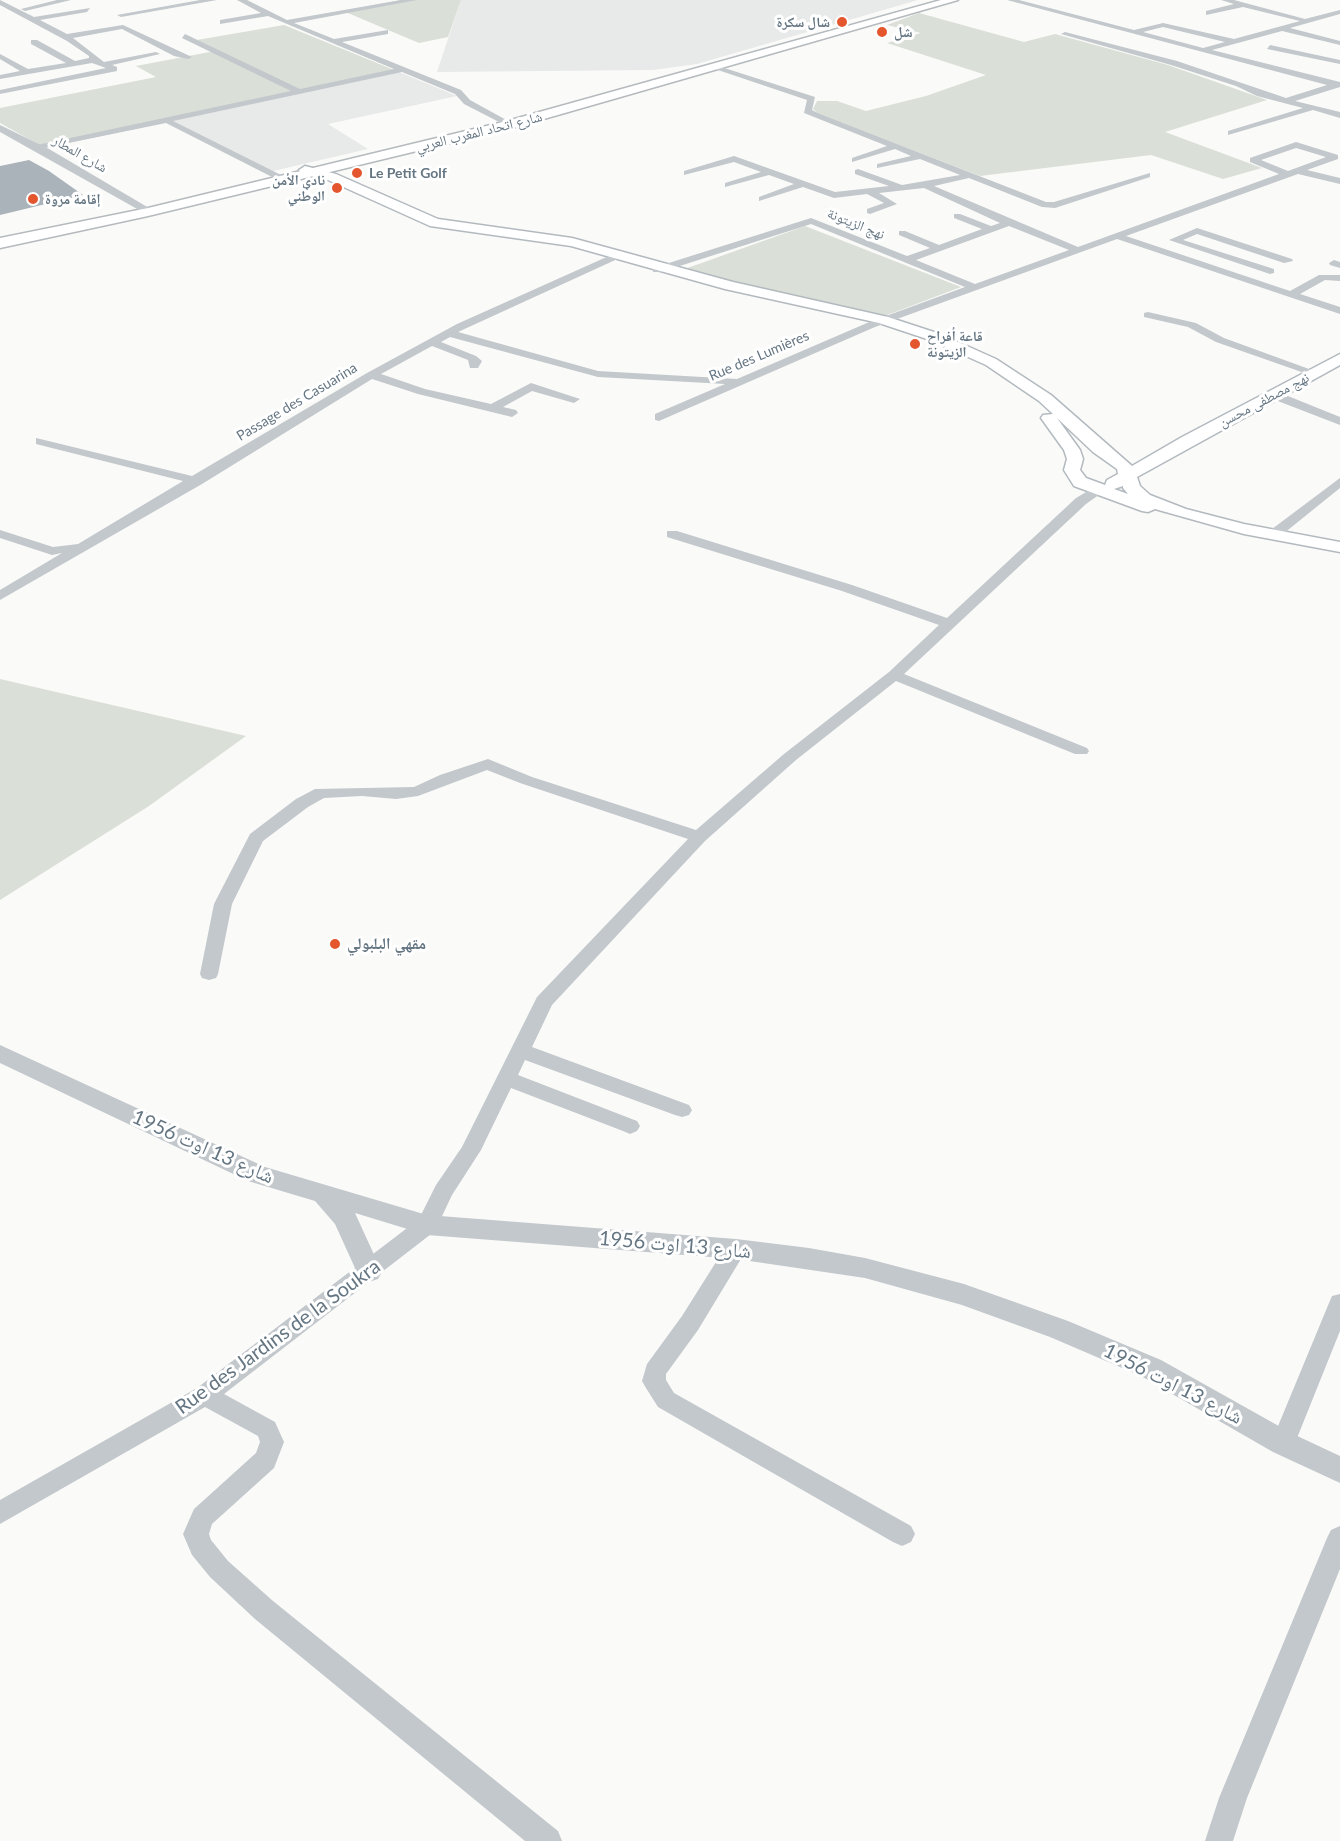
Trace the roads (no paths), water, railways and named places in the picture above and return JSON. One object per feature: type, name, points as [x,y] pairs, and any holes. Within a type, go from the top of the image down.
[{"type":"main road","name":"شارع اتحاد المغرب العربي","points":[[0,241],[278,177],[320,171],[506,122],[927,0]]},
{"type":"main road","name":"شارع اتحاد المغرب العربي","points":[[0,241],[148,212],[523,121],[953,0]]},
{"type":"main road","points":[[320,171],[441,225],[556,239],[615,253],[718,290],[935,337],[1015,376],[1046,398],[1099,448],[1125,468],[1136,493],[1161,506],[1273,535],[1340,547]]},
{"type":"main road","points":[[877,323],[1002,380],[1050,418],[1066,438],[1075,459],[1072,467],[1076,477],[1098,489],[1175,516],[1340,553]]},
{"type":"main road","name":"نهج مصطفى محسن","points":[[1098,489],[1127,477],[1188,440],[1340,359]]},
{"type":"main road","name":"نهج مصطفى محسن","points":[[1075,459],[1149,454],[1188,440]]},
{"type":"street","points":[[40,0],[70,13]]},
{"type":"street","points":[[19,10],[69,0],[88,8],[35,19]]},
{"type":"street","points":[[121,15],[213,0]]},
{"type":"street","points":[[241,0],[285,22],[458,92],[467,102],[506,122]]},
{"type":"street","points":[[373,0],[386,6]]},
{"type":"street","points":[[285,22],[413,0]]},
{"type":"street","points":[[780,50],[941,0]]},
{"type":"street","points":[[1011,0],[1339,84]]},
{"type":"street","points":[[1226,0],[1306,20]]},
{"type":"street","points":[[0,2],[48,26],[93,55],[93,60]]},
{"type":"street","points":[[1209,13],[1243,4]]},
{"type":"street","points":[[1174,63],[1231,42],[1340,12]]},
{"type":"street","points":[[223,22],[268,14]]},
{"type":"street","points":[[48,26],[68,23]]},
{"type":"street","points":[[1134,32],[1163,25],[1231,42]]},
{"type":"street","points":[[65,37],[123,27],[177,54],[188,57]]},
{"type":"street","points":[[1278,28],[1340,43]]},
{"type":"street","points":[[336,41],[385,32]]},
{"type":"street","points":[[1065,34],[1174,63],[1286,101],[1340,115]]},
{"type":"street","points":[[185,36],[300,92]]},
{"type":"street","points":[[34,42],[73,63]]},
{"type":"street","points":[[1270,47],[1340,62]]},
{"type":"street","points":[[105,63],[156,54]]},
{"type":"street","points":[[0,56],[27,72]]},
{"type":"street","points":[[0,77],[93,60],[105,63],[115,70],[0,92]]},
{"type":"street","points":[[718,67],[813,99],[806,108],[811,114],[972,175],[1020,197],[1050,206],[1147,175]]},
{"type":"street","points":[[37,148],[401,70]]},
{"type":"street","points":[[1286,101],[1339,84]]},
{"type":"street","points":[[0,100],[57,89]]},
{"type":"street","points":[[1231,133],[1314,108]]},
{"type":"street","points":[[170,123],[278,177]]},
{"type":"street","name":"شارع المطار","points":[[0,128],[143,208]]},
{"type":"street","points":[[1292,173],[1335,157],[1296,145],[1253,160],[1257,164],[1292,173],[1340,182]]},
{"type":"street","points":[[855,160],[896,146]]},
{"type":"street","points":[[880,166],[922,156]]},
{"type":"street","points":[[687,173],[734,159],[834,195],[925,185],[972,175]]},
{"type":"street","points":[[858,171],[902,187]]},
{"type":"street","points":[[728,185],[770,172]]},
{"type":"street","name":"Rue des Lumières","points":[[659,417],[737,381],[877,323],[1292,173]]},
{"type":"street","points":[[762,199],[802,184]]},
{"type":"street","points":[[925,185],[1010,224],[1078,250]]},
{"type":"street","points":[[868,191],[892,204],[870,211]]},
{"type":"street","points":[[957,216],[992,230]]},
{"type":"street","name":"نهج الزيتونة","points":[[661,269],[807,221],[826,226],[974,287]]},
{"type":"street","points":[[907,260],[1010,224]]},
{"type":"street","points":[[1249,281],[1269,272],[1288,261],[1197,231],[1173,239],[1269,272]]},
{"type":"street","points":[[902,233],[940,249]]},
{"type":"street","points":[[1120,237],[1340,311]]},
{"type":"street","points":[[1259,251],[1274,244]]},
{"type":"street","name":"Passage des Casuarina","points":[[0,596],[371,375],[448,333],[615,253]]},
{"type":"street","points":[[1290,295],[1323,277],[1340,278]]},
{"type":"street","points":[[1148,315],[1192,326],[1220,340],[1314,373]]},
{"type":"street","points":[[448,333],[598,374],[737,381]]},
{"type":"street","points":[[432,342],[472,358],[476,363],[474,366]]},
{"type":"street","points":[[371,375],[422,392],[512,413]]},
{"type":"street","points":[[493,408],[531,387],[574,399]]},
{"type":"street","points":[[1274,395],[1340,421]]},
{"type":"street","points":[[40,441],[195,480]]},
{"type":"street","points":[[0,534],[44,549],[62,551],[195,480]]},
{"type":"street","points":[[1273,535],[1339,483]]},
{"type":"street","points":[[427,1225],[443,1191],[471,1150],[544,1002],[699,837],[790,757],[894,675],[1081,501],[1098,489]]},
{"type":"street","points":[[672,534],[836,584],[951,624]]},
{"type":"street","points":[[894,675],[1081,751]]},
{"type":"street","points":[[208,974],[223,904],[256,838],[302,803],[321,793],[362,791],[396,794],[418,791],[446,778],[488,764],[526,780],[699,837]]},
{"type":"street","points":[[520,1050],[682,1110]]},
{"type":"street","name":"شارع 13 اوت 1956","points":[[0,1053],[257,1174],[324,1196],[427,1225],[736,1249],[865,1268],[975,1299],[1059,1329],[1151,1368],[1283,1443],[1340,1470]]},
{"type":"street","points":[[507,1079],[630,1126]]},
{"type":"street","points":[[324,1196],[345,1218],[369,1272]]},
{"type":"street","name":"Rue des Jardins de la Soukra","points":[[0,1513],[205,1395],[369,1272],[427,1225]]},
{"type":"street","points":[[736,1249],[690,1323],[655,1371],[654,1381],[666,1400],[902,1534]]},
{"type":"street","points":[[1283,1443],[1340,1303]]},
{"type":"street","points":[[205,1395],[267,1430],[272,1443],[265,1460],[202,1517],[196,1534],[201,1547],[219,1569],[264,1610],[548,1841]]},
{"type":"street","points":[[1219,1841],[1233,1798],[1340,1538]]},
{"type":"place","name":"شال سكرة","points":[[842,22]]},
{"type":"place","name":"شل","points":[[882,32]]},
{"type":"place","name":"Le Petit Golf","points":[[357,173]]},
{"type":"place","name":"نادي الأمن الوطني","points":[[337,188]]},
{"type":"place","name":"إقامة مروة","points":[[33,199]]},
{"type":"place","name":"قاعة أفراح الزيتونة","points":[[915,344]]},
{"type":"place","name":"مقهي البلبولي","points":[[335,944]]}]
